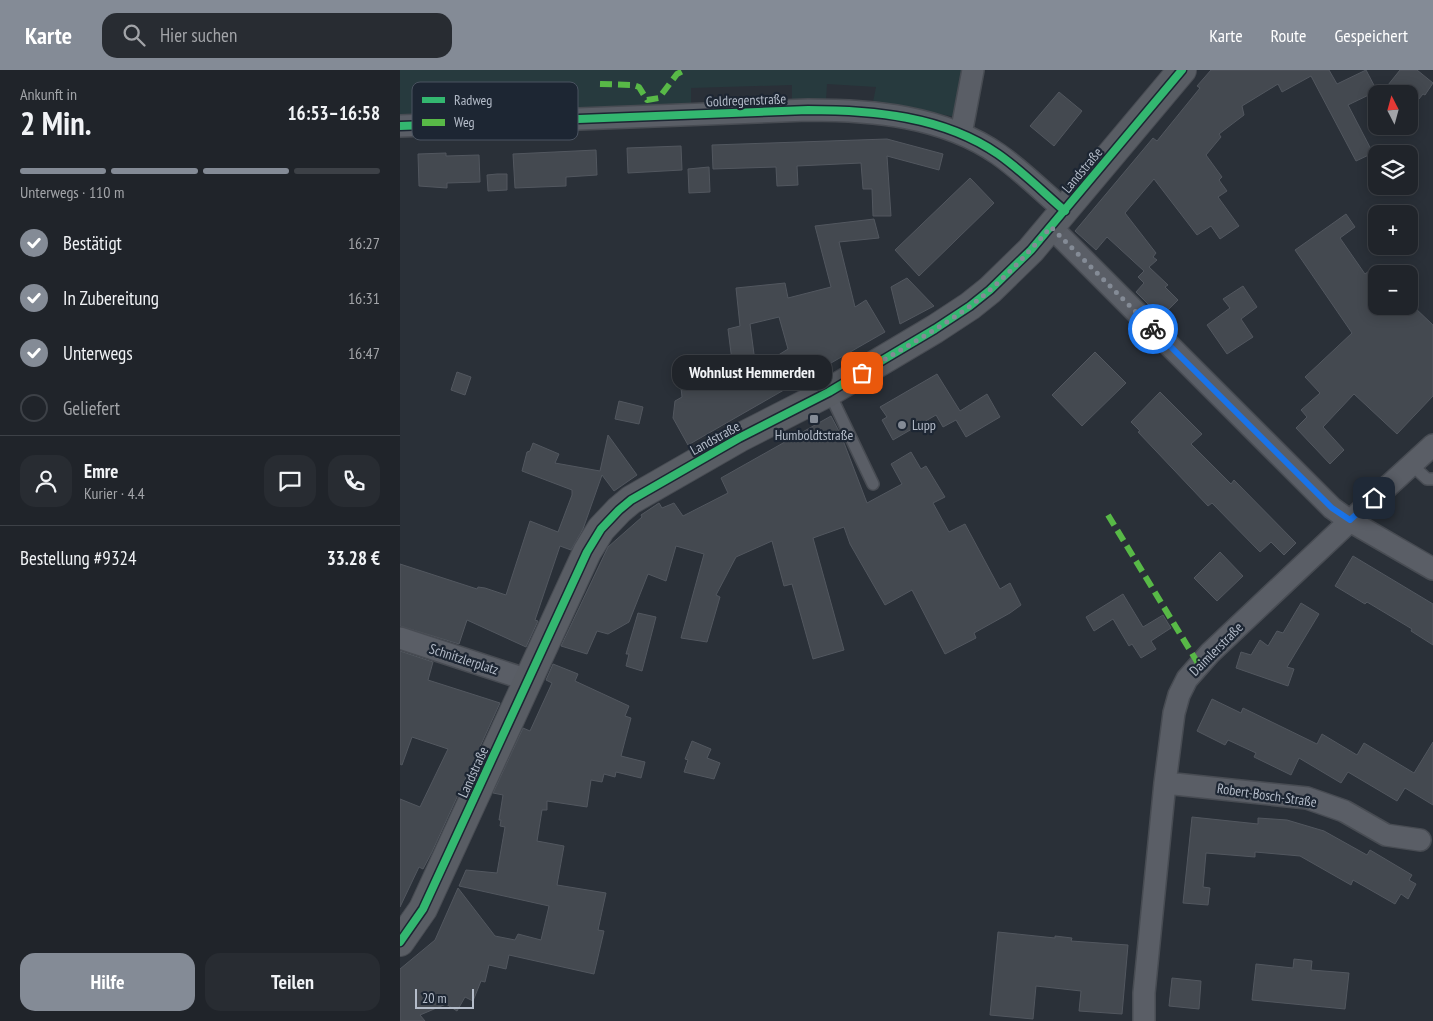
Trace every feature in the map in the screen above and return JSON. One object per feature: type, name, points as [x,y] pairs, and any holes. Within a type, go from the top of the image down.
[{"type":"street","points":[[961,134],[973,70]]},
{"type":"street","name":"Landstraße","points":[[400,942],[423,909],[587,552],[600,529],[619,510],[653,486],[829,392],[914,342],[970,306],[1010,272],[1058,219],[1182,70]]},
{"type":"street","name":"Goldregenstraße","points":[[578,119],[829,110],[896,116],[961,134],[999,155],[1058,219]]},
{"type":"street","points":[[1058,219],[1332,508],[1433,568]]},
{"type":"street","name":"Daimlerstraße","points":[[1144,1021],[1144,993],[1165,783],[1176,703],[1183,687],[1192,672],[1350,520],[1433,445]]},
{"type":"street","name":"Schnitzlerplatz","points":[[400,638],[528,680]]},
{"type":"street","name":"Robert-Bosch-Straße","points":[[1165,783],[1313,800],[1344,811],[1386,835],[1420,840]]},
{"type":"lane","points":[[829,392],[873,484]]},
{"type":"lane","points":[[1411,464],[1427,479],[1433,479]]},
{"type":"green space","points":[[400,70],[966,70],[956,117],[873,102],[876,87],[827,84],[826,100],[792,102],[792,85],[691,88],[691,107],[578,112],[578,82],[412,82],[412,119],[400,120]]},
{"type":"building","points":[[1211,70],[1329,70],[1337,84],[1366,70],[1374,85],[1368,85],[1368,95],[1348,105],[1369,145],[1368,155],[1356,161],[1311,76],[1282,92],[1278,84],[1242,106],[1244,115],[1219,134],[1221,137],[1206,155],[1222,177],[1219,180],[1227,191],[1218,197],[1239,226],[1220,239],[1211,226],[1197,235],[1154,179],[1125,213],[1156,253],[1153,257],[1157,260],[1149,267],[1168,285],[1165,287],[1178,300],[1161,317],[1136,292],[1144,283],[1138,277],[1144,271],[1107,237],[1096,250],[1075,231],[1153,138],[1157,141],[1200,88],[1197,86]]},
{"type":"building","points":[[1400,70],[1417,70],[1433,83],[1425,95],[1423,94],[1418,100],[1418,85],[1388,85]]},
{"type":"building","points":[[1059,92],[1082,111],[1054,146],[1030,126]]},
{"type":"building","points":[[887,139],[943,154],[939,170],[887,156],[891,216],[873,216],[872,189],[863,189],[861,163],[797,166],[798,185],[777,186],[776,167],[713,169],[712,145]]},
{"type":"building","points":[[681,146],[682,170],[628,173],[627,148]]},
{"type":"building","points":[[596,150],[597,175],[566,177],[566,186],[515,188],[513,154]]},
{"type":"building","points":[[446,153],[446,156],[479,155],[480,182],[447,183],[447,188],[419,186],[418,154]]},
{"type":"building","points":[[709,167],[710,192],[689,193],[688,169]]},
{"type":"building","points":[[507,174],[507,190],[488,191],[487,175]]},
{"type":"building","points":[[970,178],[994,203],[919,276],[895,250]]},
{"type":"building","points":[[1346,214],[1355,227],[1340,238],[1365,274],[1368,272],[1368,315],[1418,315],[1418,311],[1433,325],[1433,396],[1397,434],[1354,394],[1323,427],[1344,450],[1330,464],[1296,428],[1307,417],[1301,410],[1320,393],[1305,377],[1352,333],[1295,250]]},
{"type":"building","points":[[874,219],[879,238],[839,242],[855,307],[866,300],[885,332],[688,445],[673,418],[675,401],[682,397],[681,388],[703,376],[711,390],[734,377],[728,329],[740,326],[736,288],[785,283],[788,298],[831,287],[815,226]],"holes":[[[779,317],[788,349],[756,369],[750,324]]]},
{"type":"building","points":[[907,278],[934,306],[900,324],[891,287]]},
{"type":"building","points":[[1243,286],[1257,307],[1241,319],[1253,337],[1227,354],[1207,325],[1230,308],[1223,299]]},
{"type":"building","points":[[1095,352],[1126,383],[1082,426],[1052,395]]},
{"type":"building","points":[[457,372],[471,377],[465,395],[451,390]]},
{"type":"building","points":[[937,374],[960,411],[987,394],[1000,417],[966,437],[956,420],[943,427],[936,415],[893,440],[882,420],[887,417],[880,407]]},
{"type":"building","points":[[1160,392],[1202,434],[1191,444],[1231,484],[1234,480],[1296,543],[1284,555],[1271,542],[1260,552],[1212,503],[1208,506],[1138,432],[1140,431],[1131,422]]},
{"type":"building","points":[[619,401],[643,407],[639,424],[615,419]]},
{"type":"building","points":[[831,416],[841,435],[867,503],[902,484],[891,464],[911,452],[921,469],[926,466],[945,497],[933,503],[949,532],[965,524],[1000,589],[1010,583],[1021,605],[974,633],[976,638],[945,654],[912,590],[885,605],[850,544],[844,527],[813,538],[844,650],[813,659],[792,584],[784,586],[772,541],[736,557],[716,595],[720,597],[707,642],[681,638],[704,554],[676,546],[666,581],[648,574],[629,622],[608,634],[597,631],[587,654],[561,646],[608,547],[642,517],[641,515],[659,503],[662,508],[674,503],[683,516],[728,493],[721,478]]},
{"type":"building","points":[[608,435],[637,475],[614,491],[602,475],[583,529],[571,550],[560,546],[535,620],[538,621],[526,647],[467,620],[459,644],[400,626],[400,564],[477,589],[478,587],[485,588],[506,595],[530,521],[558,532],[572,495],[572,490],[522,471],[527,452],[530,451],[533,443],[559,454],[555,463],[600,471]]},
{"type":"building","points":[[1220,552],[1243,576],[1217,601],[1194,578]]},
{"type":"building","points":[[1353,556],[1433,604],[1433,645],[1411,631],[1412,629],[1367,602],[1365,604],[1335,586]]},
{"type":"building","points":[[1123,594],[1143,627],[1163,615],[1171,628],[1151,641],[1156,649],[1141,658],[1132,644],[1129,646],[1113,619],[1094,631],[1086,617]]},
{"type":"building","points":[[1301,603],[1319,614],[1287,667],[1294,669],[1288,686],[1236,668],[1241,652],[1251,655],[1260,640],[1268,646],[1277,631],[1283,633]]},
{"type":"building","points":[[638,613],[656,617],[642,671],[626,666],[629,654],[626,654]]},
{"type":"building","points":[[400,651],[433,662],[428,680],[500,703],[432,852],[423,869],[419,867],[400,907],[400,799],[420,807],[448,749],[412,737],[402,765],[400,764]]},
{"type":"building","points":[[553,664],[578,674],[575,681],[629,706],[625,716],[631,718],[621,756],[645,762],[641,778],[616,772],[615,777],[604,774],[602,782],[591,780],[587,807],[547,801],[547,810],[542,810],[537,841],[564,846],[557,885],[606,893],[598,930],[604,931],[594,974],[509,955],[506,969],[489,965],[485,982],[481,981],[473,1001],[465,997],[457,1011],[446,1004],[420,1015],[425,1021],[400,1021],[400,969],[435,940],[458,888],[495,936],[515,940],[518,934],[541,940],[549,906],[459,886],[466,870],[497,873],[505,827],[500,826],[501,820],[499,820],[503,795],[493,793],[523,728],[530,731],[552,683],[546,680]]},
{"type":"building","points":[[1212,699],[1241,713],[1243,708],[1317,744],[1322,734],[1357,755],[1364,743],[1414,773],[1433,742],[1433,805],[1405,788],[1397,801],[1348,772],[1341,783],[1299,758],[1291,775],[1254,757],[1256,753],[1228,740],[1225,745],[1197,731]]},
{"type":"building","points":[[692,741],[711,749],[707,758],[720,763],[714,779],[684,772],[688,760],[685,759]]},
{"type":"building","points":[[1192,817],[1258,824],[1258,818],[1287,820],[1324,831],[1367,855],[1370,850],[1412,875],[1409,880],[1416,884],[1408,899],[1401,894],[1395,904],[1353,880],[1351,885],[1300,856],[1255,852],[1255,857],[1206,853],[1203,887],[1210,888],[1208,905],[1183,903]]},
{"type":"building","points":[[998,932],[1072,938],[1071,941],[1128,945],[1122,1014],[1079,1011],[1081,991],[1036,986],[1033,1019],[990,1015]]},
{"type":"building","points":[[1294,959],[1312,961],[1311,970],[1349,973],[1345,1009],[1252,1000],[1256,964],[1293,968]]},
{"type":"building","points":[[1172,978],[1201,981],[1199,1009],[1169,1006]]},
{"type":"marked path","points":[[600,84],[633,85],[639,87],[647,100],[659,98],[677,74],[685,70]]},
{"type":"marked path","points":[[1108,515],[1199,665]]},
{"type":"cycle path","points":[[400,942],[423,909],[587,552],[601,529],[631,500],[739,438],[829,392],[970,306],[990,290],[1031,250],[1182,70]]},
{"type":"cycle path","points":[[578,119],[808,110],[882,114],[906,118],[931,123],[977,141],[1007,160],[1065,211]]},
{"type":"cycle path","points":[[400,126],[412,126]]},
{"type":"way so far","points":[[862,373],[970,306],[1010,272],[1051,227],[1153,329]]},
{"type":"place","name":"Wohnlust Hemmerden","points":[[862,373]]},
{"type":"place","name":"Humboldtstraße","points":[[814,419]]},
{"type":"place","name":"Lupp","points":[[902,425]]},
{"type":"route","points":[[1153,329],[1332,508],[1350,520],[1374,498]]}]
